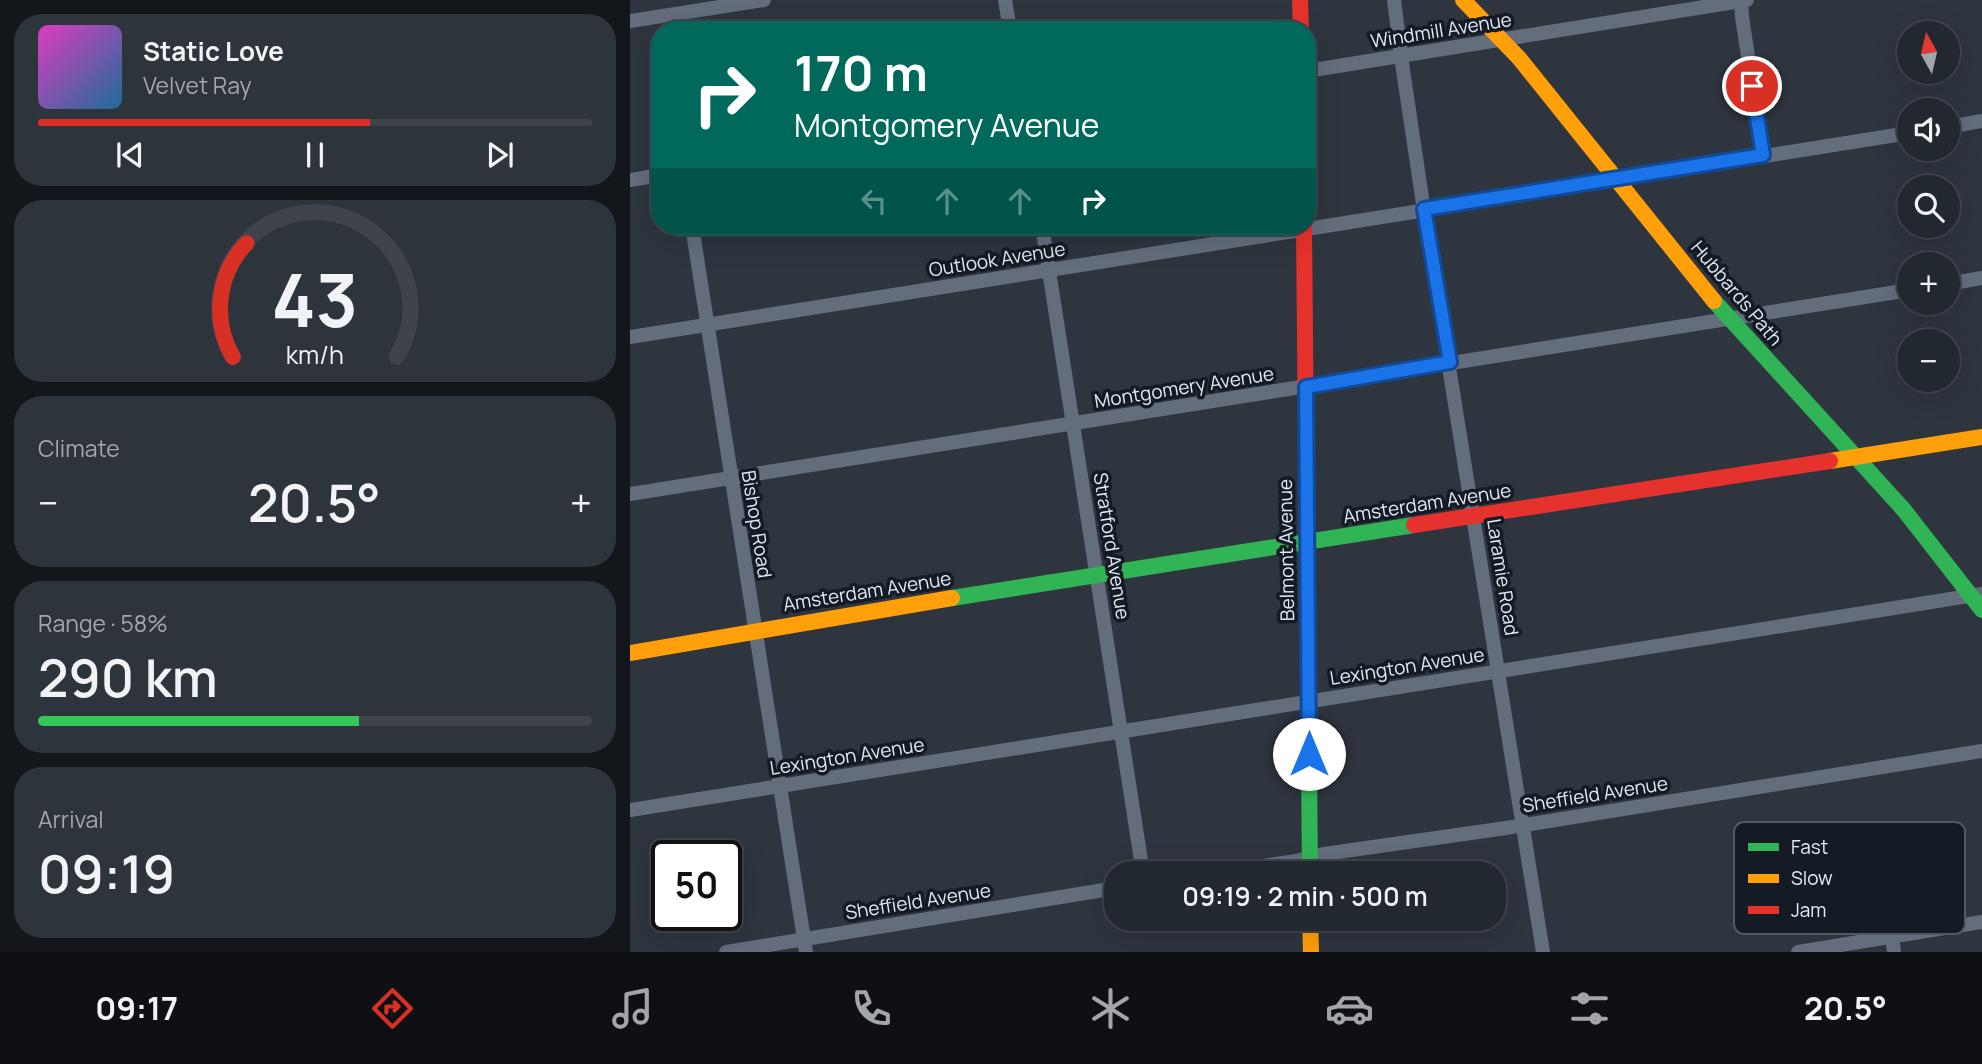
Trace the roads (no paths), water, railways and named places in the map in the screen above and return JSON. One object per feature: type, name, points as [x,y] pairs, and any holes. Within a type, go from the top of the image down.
[{"type":"street","points":[[669,21],[764,0]]},
{"type":"street","points":[[1005,0],[1008,21]]},
{"type":"street","points":[[1300,0],[1301,21]]},
{"type":"street","name":"Laramie Road","points":[[1394,0],[1424,209],[1543,952]]},
{"type":"street","name":"Hubbards Path","points":[[1463,0],[1502,39],[1730,319],[1977,594],[1982,610]]},
{"type":"street","points":[[1743,0],[1763,155]]},
{"type":"street","name":"Windmill Avenue","points":[[1316,70],[1743,0]]},
{"type":"street","points":[[630,22],[651,23]]},
{"type":"street","points":[[1960,125],[1982,121]]},
{"type":"street","name":"Outlook Avenue","points":[[1316,226],[1897,135]]},
{"type":"street","points":[[630,180],[651,176]]},
{"type":"street","name":"Bishop Road","points":[[693,235],[805,946]]},
{"type":"street","name":"Stratford Avenue","points":[[1043,235],[1141,861]]},
{"type":"street","name":"Outlook Avenue","points":[[630,337],[1262,235]]},
{"type":"street","name":"Belmont Avenue","points":[[1304,235],[1310,861]]},
{"type":"street","points":[[1960,282],[1982,278]]},
{"type":"street","name":"Montgomery Avenue","points":[[630,494],[1897,292]]},
{"type":"street","name":"Amsterdam Avenue","points":[[630,653],[1307,542],[1982,437]]},
{"type":"street","name":"Lexington Avenue","points":[[630,810],[1977,594]]},
{"type":"street","name":"Sheffield Avenue","points":[[1315,861],[1324,854],[1523,825],[1982,751]]},
{"type":"street","name":"Sheffield Avenue","points":[[726,952],[805,946],[1104,890]]},
{"type":"street","points":[[1965,926],[1982,922]]},
{"type":"street","points":[[1310,931],[1311,952]]},
{"type":"street","points":[[1798,952],[1893,945],[1936,934]]}]
